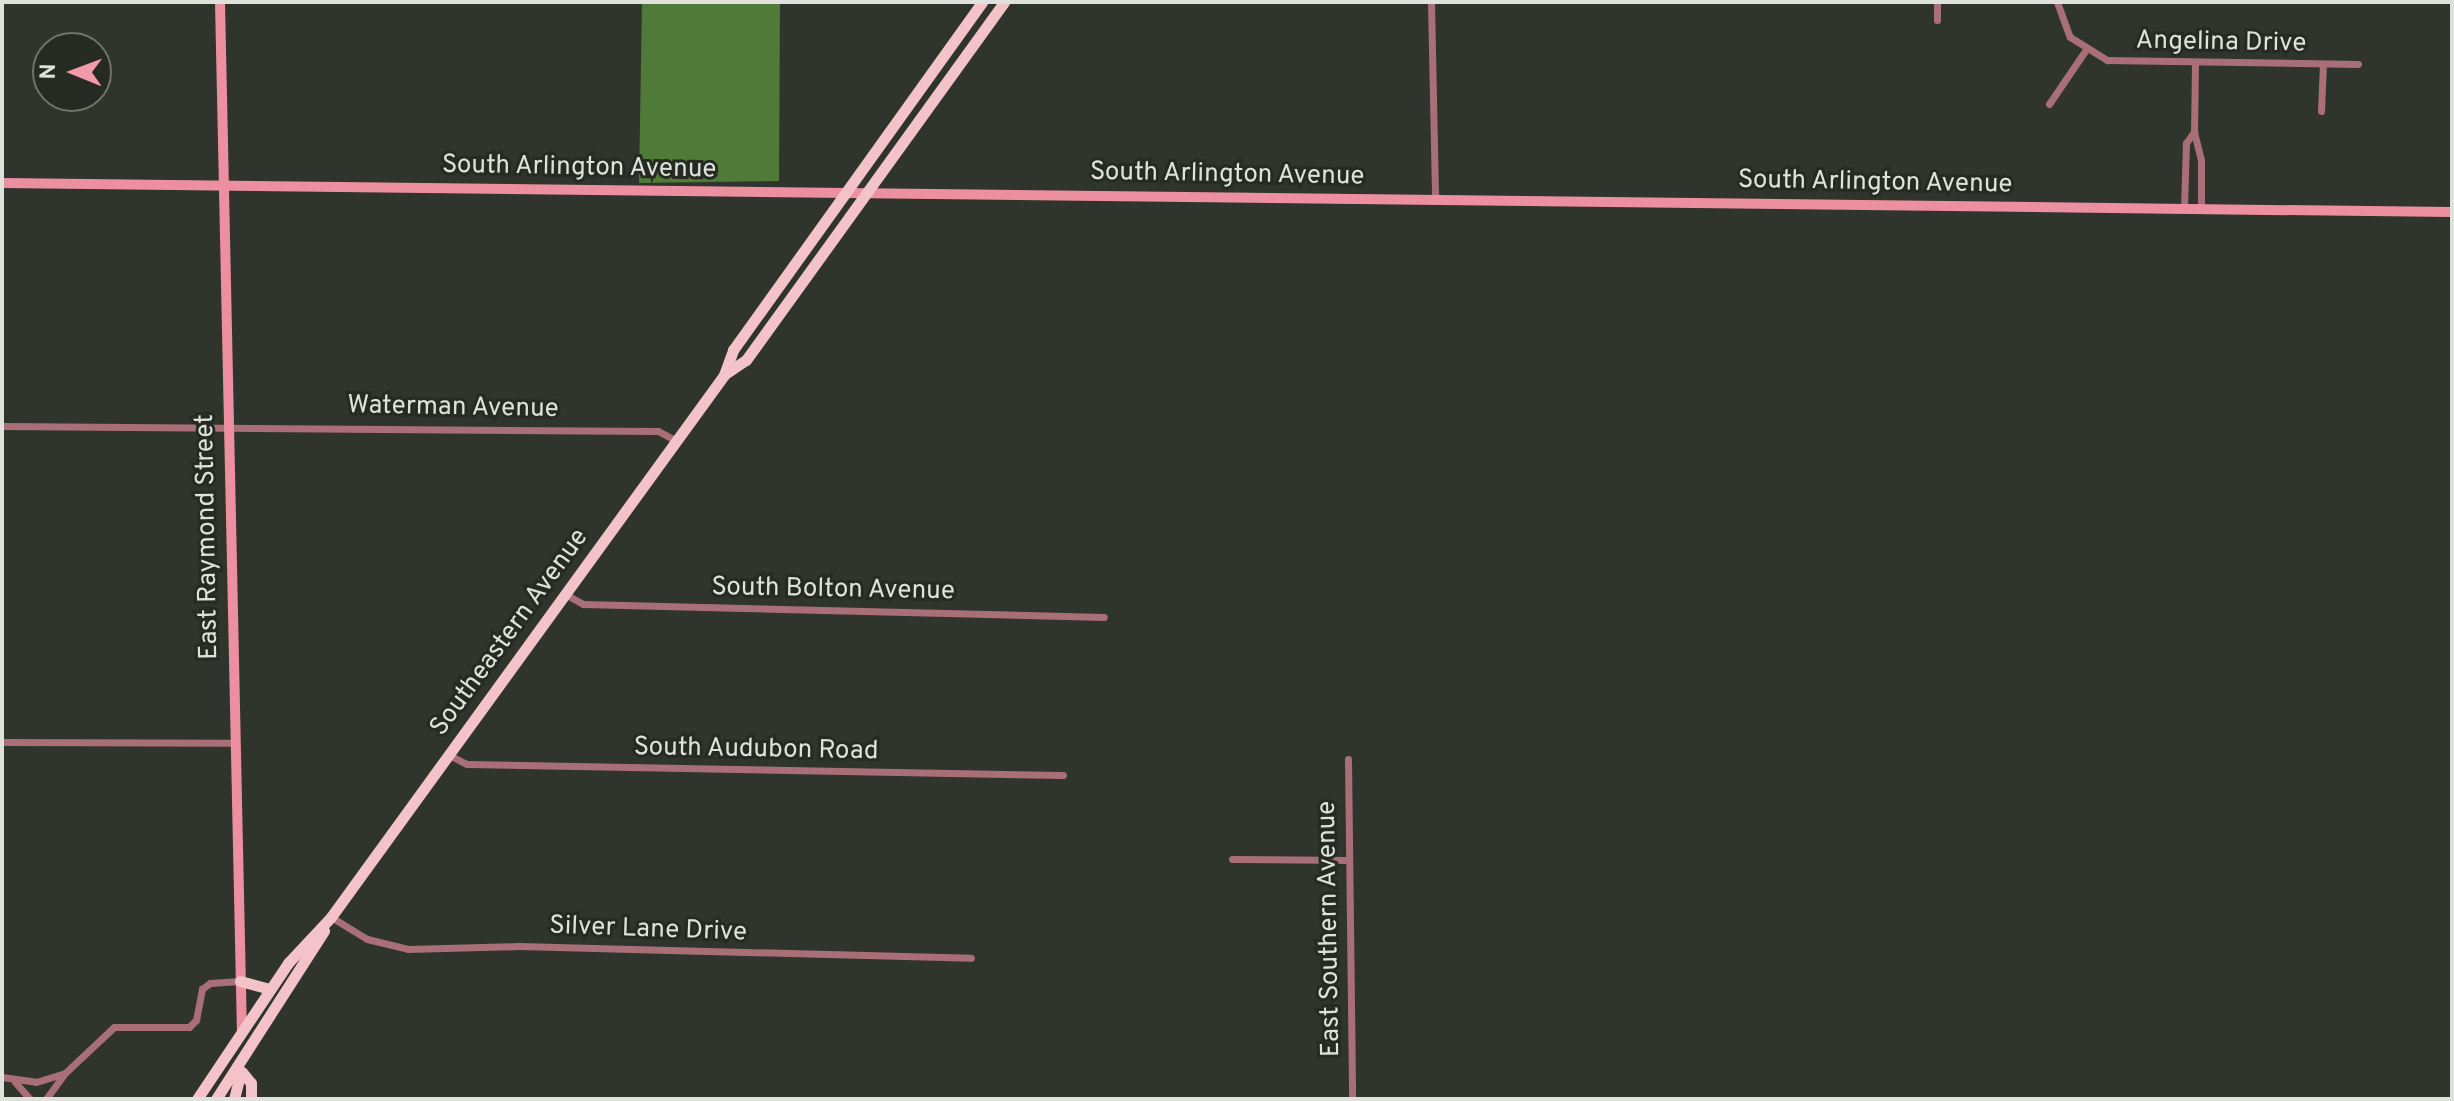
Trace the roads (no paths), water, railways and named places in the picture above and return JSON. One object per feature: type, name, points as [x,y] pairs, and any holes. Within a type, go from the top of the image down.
[{"type":"main road","name":"East Raymond Street","points":[[220,2],[242,1031],[242,1066],[234,1099]]},
{"type":"main road","name":"Southeastern Avenue","points":[[197,1099],[270,989],[331,917],[724,375],[733,350],[982,2]]},
{"type":"main road","name":"Southeastern Avenue","points":[[724,375],[746,360],[1004,2]]},
{"type":"main road","name":"South Arlington Avenue","points":[[2,183],[2452,212]]},
{"type":"main road","name":"Southeastern Avenue","points":[[216,1099],[242,1066],[304,969],[331,917]]},
{"type":"main road","points":[[240,981],[270,989]]},
{"type":"main road","name":"East Raymond Street","points":[[242,1066],[251,1083],[251,1099]]},
{"type":"street","points":[[1431,2],[1435,200]]},
{"type":"street","points":[[1937,2],[1937,20]]},
{"type":"street","points":[[2049,104],[2085,51],[2064,29],[2057,2]]},
{"type":"street","name":"Angelina Drive","points":[[2085,51],[2114,61],[2358,64]]},
{"type":"street","points":[[2195,62],[2194,132],[2201,160],[2201,209]]},
{"type":"street","points":[[2321,111],[2323,64]]},
{"type":"street","points":[[2184,209],[2186,143],[2194,132]]},
{"type":"street","points":[[2,426],[228,426]]},
{"type":"street","name":"Waterman Avenue","points":[[228,426],[658,431],[675,440]]},
{"type":"street","name":"South Bolton Avenue","points":[[565,594],[583,604],[1104,617]]},
{"type":"street","points":[[2,742],[235,743]]},
{"type":"street","name":"South Audubon Road","points":[[449,755],[467,764],[1063,775]]},
{"type":"street","name":"East Southern Avenue","points":[[1348,759],[1352,1099]]},
{"type":"street","points":[[1232,859],[1349,860]]},
{"type":"street","name":"Silver Lane Drive","points":[[331,917],[367,939],[417,950],[519,946],[971,958]]},
{"type":"street","points":[[46,1099],[65,1073],[114,1027],[189,1027],[196,1020],[202,989],[210,983],[240,981]]},
{"type":"street","points":[[15,1082],[65,1073]]},
{"type":"street","points":[[2,1077],[15,1082],[30,1099]]}]
